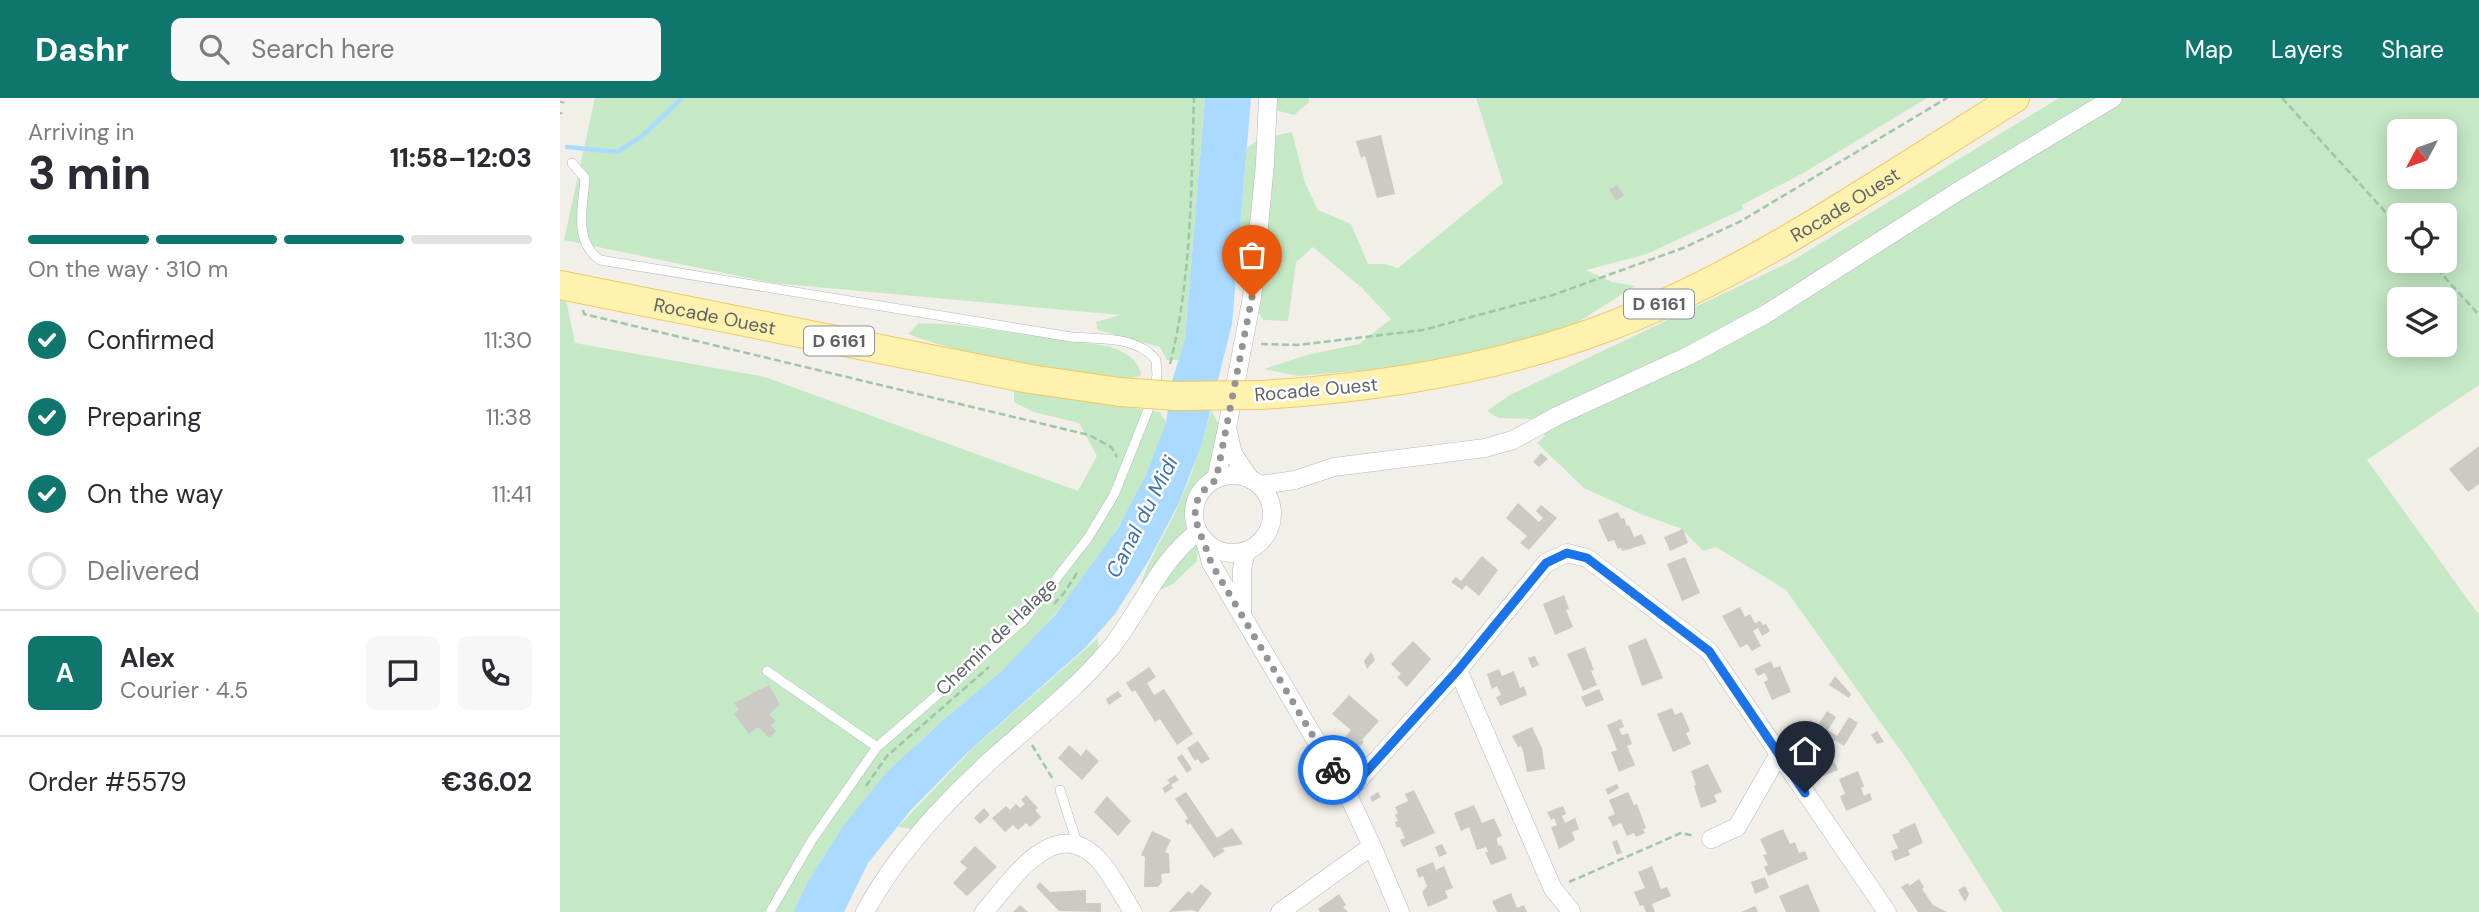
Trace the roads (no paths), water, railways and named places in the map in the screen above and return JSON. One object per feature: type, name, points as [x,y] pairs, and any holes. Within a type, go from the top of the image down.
[{"type":"main road","name":"Rocade Ouest","points":[[571,287],[1030,379],[1120,392],[1176,396],[1331,391],[1458,370],[1508,358],[1608,327],[1691,290],[1768,250],[2015,98]]},
{"type":"street","points":[[1216,480],[1252,297],[1265,164],[1268,98]]},
{"type":"street","points":[[1399,912],[1347,793],[1211,563],[1195,520],[1198,496],[1216,480],[1227,476],[1240,476],[1256,482],[1295,480],[1334,467],[1485,448],[1513,440],[1557,416],[1688,356],[1766,314],[1957,192],[2113,98]]},
{"type":"street","points":[[1202,537],[1224,552],[1236,554],[1257,546],[1271,527],[1271,503],[1233,454],[1227,428]]},
{"type":"street","points":[[1273,515],[1295,480]]},
{"type":"street","points":[[865,912],[912,842],[989,761],[1077,685],[1109,649],[1174,554],[1202,537]]},
{"type":"street","points":[[1242,613],[1242,569],[1247,551]]},
{"type":"street","points":[[1347,793],[1458,670],[1546,563],[1567,553],[1587,558],[1709,651],[1887,912]]},
{"type":"street","points":[[1458,670],[1553,889],[1572,911]]},
{"type":"street","points":[[1711,839],[1737,827],[1779,754]]},
{"type":"street","points":[[984,912],[1032,857],[1056,843],[1078,846],[1097,858],[1133,912]]},
{"type":"street","points":[[1280,912],[1372,846]]},
{"type":"lane","points":[[572,163],[585,178],[582,235],[589,252],[600,260],[1032,330],[1128,342],[1143,347],[1157,360],[1157,376],[1148,410],[1114,495],[1088,537],[1024,620],[877,747],[813,841],[770,912]]},
{"type":"lane","points":[[767,671],[877,747]]},
{"type":"lane","points":[[1060,790],[1078,846]]},
{"type":"water","name":"Canal du Midi","points":[[1205,98],[1251,98],[1232,324],[1202,444],[1179,503],[1149,560],[1115,614],[1085,648],[968,752],[911,810],[868,863],[844,912],[793,912],[809,880],[844,825],[886,773],[1002,671],[1055,615],[1118,528],[1146,475],[1166,422],[1172,381],[1185,339]]},
{"type":"waterway","points":[[567,147],[617,152],[642,136],[682,98]]},
{"type":"railway","points":[[560,114],[563,98]]}]
